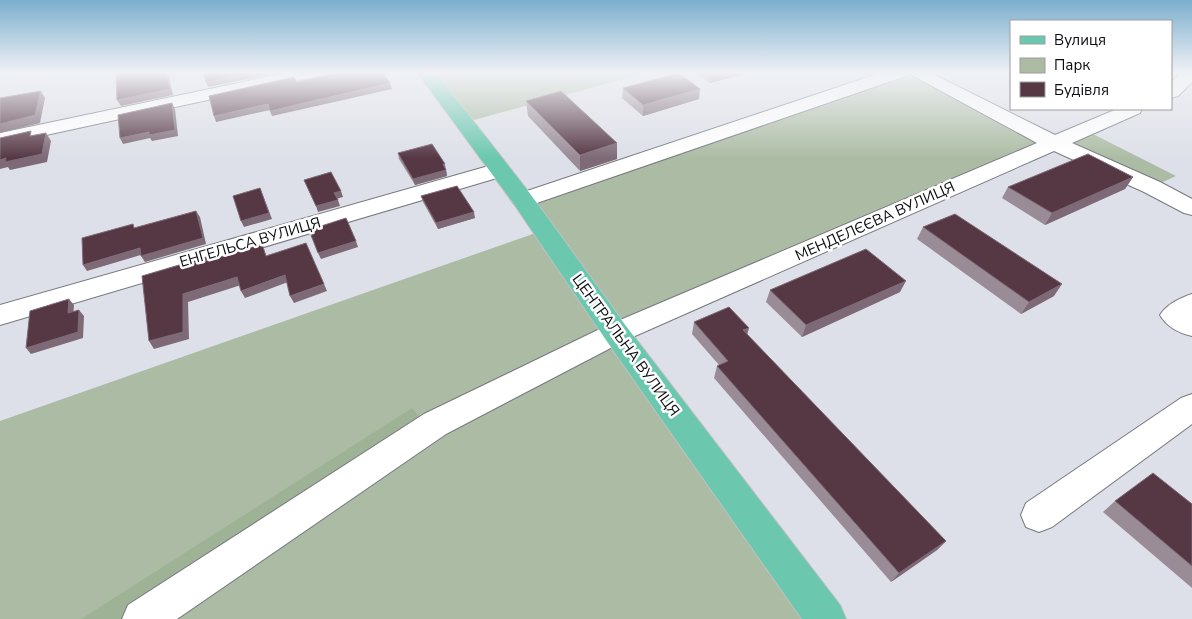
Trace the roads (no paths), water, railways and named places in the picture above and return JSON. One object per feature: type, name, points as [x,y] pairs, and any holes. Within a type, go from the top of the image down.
[{"type":"main road","name":"ЦЕНТРАЛЬНА ВУЛИЦЯ","points":[[448,101],[523,200],[616,334],[826,619]]},
{"type":"street","points":[[0,139],[179,101]]},
{"type":"street","points":[[523,200],[815,101]]},
{"type":"street","points":[[972,101],[1054,143],[1152,187],[1192,208]]},
{"type":"street","name":"МЕНДЕЛЄЄВА ВУЛИЦЯ","points":[[142,619],[435,424],[616,334],[1131,110]]},
{"type":"street","name":"ЕНГЕЛЬСА ВУЛИЦЯ","points":[[0,315],[499,170]]},
{"type":"street","points":[[1192,304],[1174,315],[1192,326]]},
{"type":"street","points":[[1038,515],[1192,407]]}]
